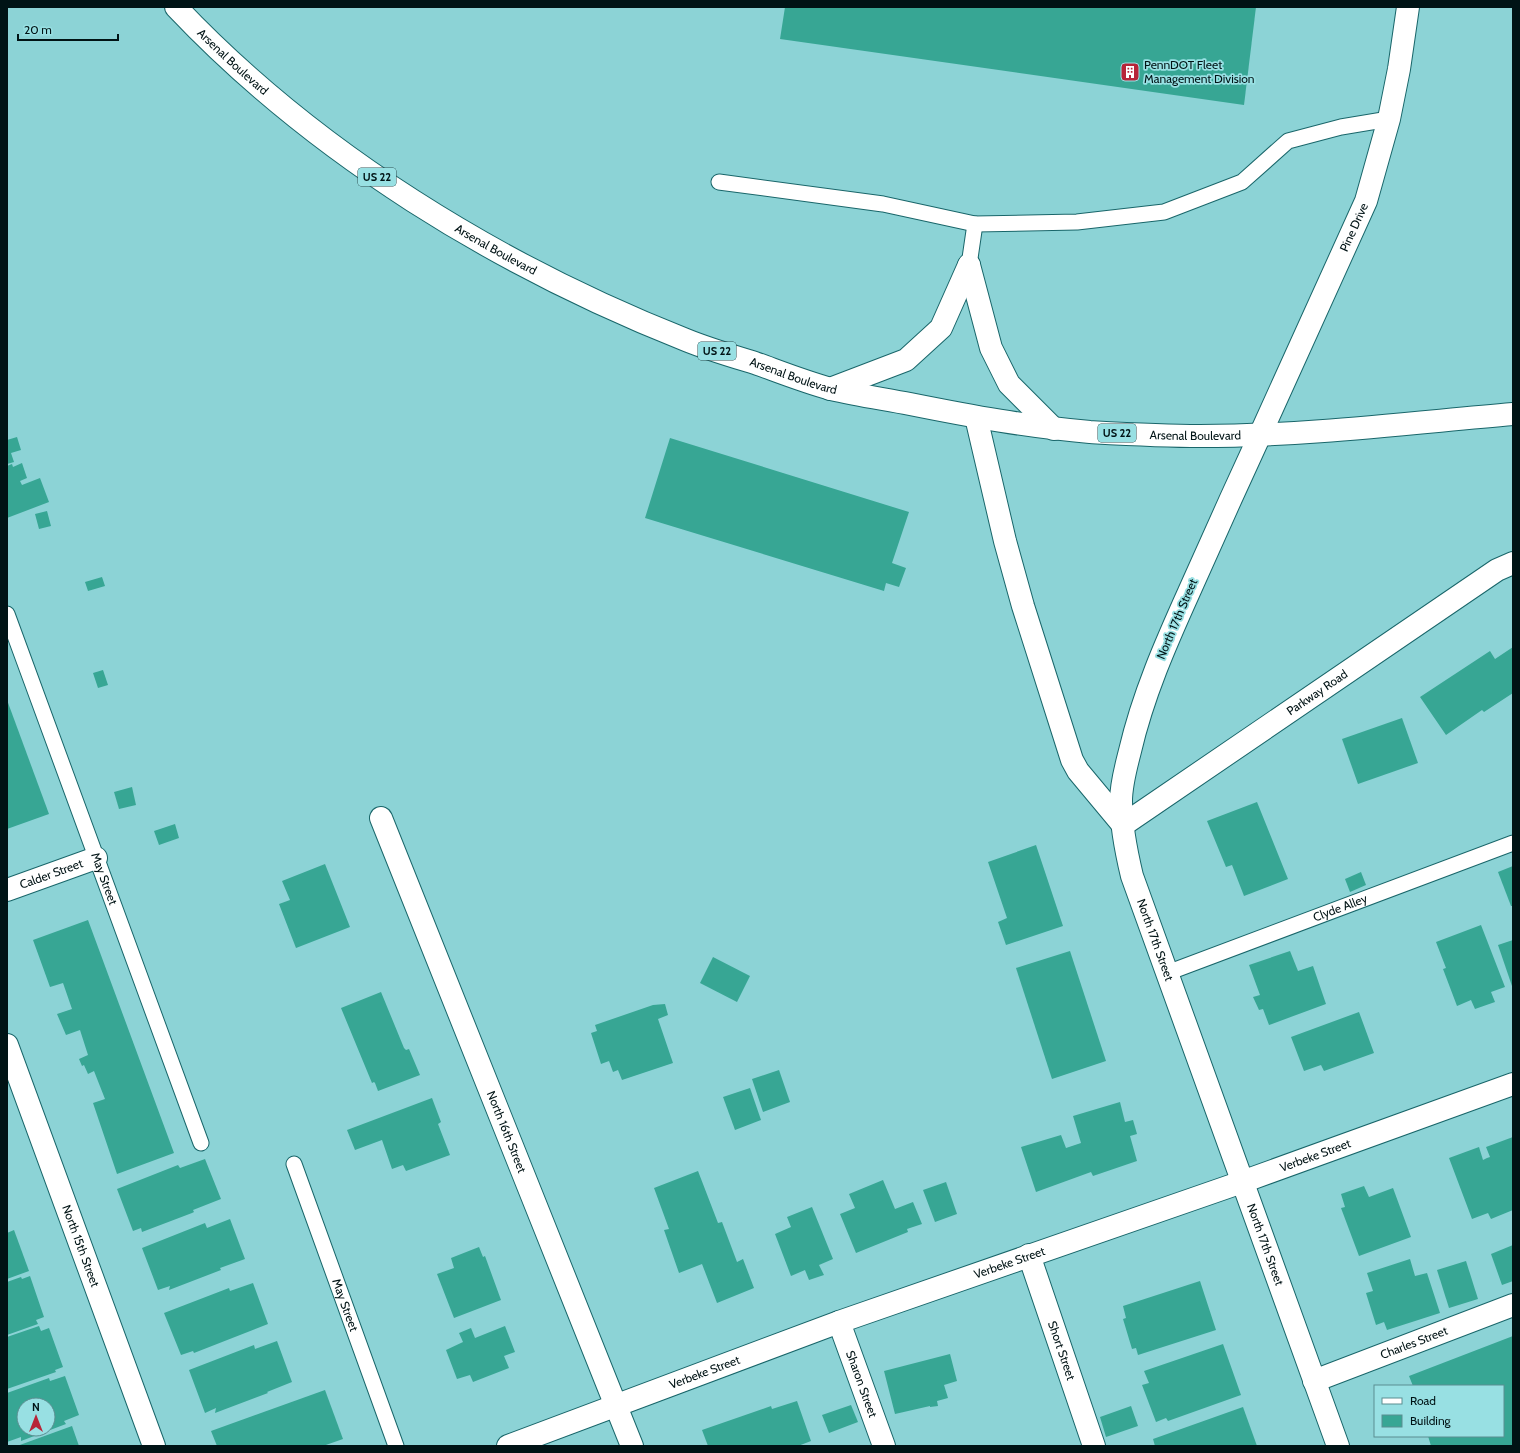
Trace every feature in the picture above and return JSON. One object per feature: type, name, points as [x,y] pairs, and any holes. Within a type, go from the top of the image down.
[{"type":"street","name":"Arsenal Boulevard","points":[[176,7],[249,78],[316,133],[386,183],[456,227],[527,267],[606,307],[689,342],[830,389],[1036,427],[1092,432],[1166,435],[1260,435],[1513,414]]},
{"type":"street","name":"Pine Drive","points":[[1260,435],[1366,201],[1389,119],[1399,69],[1408,7]]},
{"type":"street","points":[[830,389],[906,360],[912,355],[941,328],[969,265]]},
{"type":"street","points":[[969,265],[991,348],[1009,384],[1054,428]]},
{"type":"street","points":[[976,417],[1005,541],[1023,606],[1072,760],[1078,771],[1122,825]]},
{"type":"street","name":"North 17th Street","points":[[1260,435],[1174,626],[1151,681],[1135,730],[1124,774],[1121,800],[1122,825],[1126,852],[1132,876],[1338,1446]]},
{"type":"street","name":"Parkway Road","points":[[1122,825],[1497,570],[1513,563]]},
{"type":"street","name":"North 16th Street","points":[[381,818],[632,1446]]},
{"type":"street","name":"Calder Street","points":[[7,890],[96,858]]},
{"type":"street","name":"North 15th Street","points":[[7,1045],[154,1446]]},
{"type":"street","name":"Verbeke Street","points":[[508,1446],[839,1322],[1242,1182],[1513,1084]]},
{"type":"street","name":"Short Street","points":[[1029,1255],[1094,1446]]},
{"type":"street","name":"Charles Street","points":[[1314,1381],[1513,1305]]},
{"type":"street","name":"Sharon Street","points":[[839,1322],[884,1446]]},
{"type":"lane","points":[[719,182],[883,204],[975,224],[1077,222],[1164,212],[1242,182],[1288,141],[1341,126],[1389,119]]},
{"type":"lane","points":[[969,265],[975,224]]},
{"type":"lane","name":"May Street","points":[[7,614],[201,1144]]},
{"type":"lane","name":"Clyde Alley","points":[[1167,973],[1513,843]]},
{"type":"lane","name":"May Street","points":[[294,1164],[396,1446]]},
{"type":"building","name":"PennDOT Fleet Management Division","points":[[785,7],[1256,7],[1244,105],[780,39]]},
{"type":"building","points":[[17,437],[21,450],[11,453],[14,462],[7,464],[7,440]]},
{"type":"building","points":[[670,438],[909,512],[892,563],[906,568],[899,587],[886,583],[884,591],[645,518]]},
{"type":"building","points":[[22,463],[27,478],[20,481],[22,485],[40,478],[49,502],[7,518],[7,466],[12,464],[13,467]]},
{"type":"building","points":[[47,511],[51,526],[39,529],[35,514]]},
{"type":"building","points":[[102,577],[105,586],[88,591],[85,582]]},
{"type":"building","points":[[1513,647],[1513,693],[1484,712],[1482,710],[1446,735],[1420,697],[1490,651],[1495,659]]},
{"type":"building","points":[[103,670],[108,685],[98,688],[93,673]]},
{"type":"building","points":[[7,700],[49,814],[7,829]]},
{"type":"building","points":[[1402,718],[1418,763],[1358,784],[1342,739]]},
{"type":"building","points":[[132,787],[136,805],[119,809],[114,792]]},
{"type":"building","points":[[1257,802],[1288,879],[1244,896],[1232,865],[1226,867],[1207,821]]},
{"type":"building","points":[[175,824],[179,838],[159,845],[154,831]]},
{"type":"building","points":[[1036,845],[1063,926],[1006,945],[998,922],[1007,918],[988,862]]},
{"type":"building","points":[[325,864],[350,927],[296,948],[279,904],[290,900],[282,881]]},
{"type":"building","points":[[1513,866],[1513,906],[1511,906],[1498,872]]},
{"type":"building","points":[[1361,872],[1366,885],[1350,892],[1345,879]]},
{"type":"building","points":[[88,920],[174,1153],[117,1174],[93,1103],[105,1099],[94,1071],[88,1074],[84,1065],[82,1066],[79,1059],[88,1055],[80,1030],[66,1035],[57,1014],[72,1009],[63,983],[50,987],[33,940]]},
{"type":"building","points":[[1481,925],[1505,987],[1491,992],[1495,1002],[1475,1009],[1471,1000],[1457,1006],[1443,969],[1446,968],[1436,942]]},
{"type":"building","points":[[1513,940],[1513,989],[1498,945]]},
{"type":"building","points":[[1070,951],[1106,1061],[1052,1079],[1016,968]]},
{"type":"building","points":[[1290,951],[1298,971],[1313,966],[1326,1004],[1269,1025],[1263,1009],[1259,1010],[1253,997],[1260,995],[1249,965]]},
{"type":"building","points":[[713,957],[750,976],[737,1002],[700,983]]},
{"type":"building","points":[[381,992],[404,1048],[406,1050],[409,1049],[420,1075],[378,1091],[375,1083],[372,1083],[341,1008]]},
{"type":"building","points":[[665,1004],[668,1015],[658,1019],[673,1063],[622,1080],[618,1070],[613,1072],[609,1061],[601,1064],[591,1033],[597,1031],[595,1025],[653,1005]]},
{"type":"building","points":[[1359,1012],[1374,1053],[1324,1071],[1321,1065],[1304,1071],[1291,1037]]},
{"type":"building","points":[[779,1070],[790,1102],[763,1112],[752,1079]]},
{"type":"building","points":[[750,1088],[761,1120],[735,1130],[723,1097]]},
{"type":"building","points":[[432,1098],[441,1122],[438,1124],[450,1155],[406,1171],[403,1165],[392,1169],[382,1140],[355,1150],[347,1130]]},
{"type":"building","points":[[1120,1102],[1125,1122],[1133,1120],[1137,1134],[1130,1136],[1137,1161],[1093,1176],[1091,1172],[1036,1192],[1021,1147],[1061,1135],[1066,1148],[1081,1143],[1073,1116]]},
{"type":"building","points":[[1513,1137],[1513,1210],[1491,1219],[1488,1213],[1472,1219],[1449,1158],[1479,1147],[1483,1160],[1490,1157],[1486,1147]]},
{"type":"building","points":[[205,1159],[221,1199],[193,1210],[194,1212],[192,1213],[142,1232],[141,1228],[133,1231],[117,1189],[178,1165],[180,1168]]},
{"type":"building","points":[[698,1171],[718,1223],[722,1222],[737,1262],[743,1259],[754,1288],[717,1303],[702,1264],[679,1273],[664,1230],[669,1229],[654,1188]]},
{"type":"building","points":[[883,1180],[895,1209],[913,1202],[922,1224],[907,1229],[908,1232],[856,1253],[840,1214],[855,1208],[849,1194]]},
{"type":"building","points":[[946,1182],[957,1214],[935,1222],[923,1190]]},
{"type":"building","points":[[1364,1186],[1369,1197],[1393,1188],[1411,1237],[1359,1256],[1341,1208],[1345,1207],[1341,1194]]},
{"type":"building","points":[[812,1207],[833,1259],[819,1265],[824,1275],[809,1280],[805,1270],[791,1276],[775,1234],[791,1227],[787,1217]]},
{"type":"building","points":[[230,1219],[245,1259],[169,1290],[170,1286],[158,1290],[142,1248],[205,1223],[207,1228]]},
{"type":"building","points":[[14,1230],[29,1271],[7,1279],[7,1233]]},
{"type":"building","points":[[1513,1245],[1513,1281],[1502,1285],[1491,1254]]},
{"type":"building","points":[[479,1247],[483,1257],[485,1256],[501,1300],[454,1318],[437,1274],[454,1268],[451,1258]]},
{"type":"building","points":[[1410,1259],[1415,1276],[1427,1273],[1440,1313],[1387,1330],[1384,1322],[1376,1325],[1366,1293],[1373,1291],[1367,1273]]},
{"type":"building","points":[[1466,1261],[1478,1299],[1449,1308],[1437,1270]]},
{"type":"building","points":[[30,1276],[44,1317],[36,1320],[38,1324],[7,1335],[7,1282],[21,1277],[22,1279]]},
{"type":"building","points":[[1200,1281],[1216,1330],[1138,1355],[1136,1348],[1132,1349],[1123,1319],[1126,1318],[1123,1306]]},
{"type":"building","points":[[253,1283],[268,1324],[194,1353],[193,1351],[181,1355],[164,1313],[229,1288],[230,1291]]},
{"type":"building","points":[[39,1326],[41,1331],[49,1328],[63,1367],[55,1370],[56,1372],[7,1389],[7,1337]]},
{"type":"building","points":[[505,1326],[515,1352],[504,1356],[509,1368],[473,1382],[470,1375],[457,1379],[446,1350],[463,1342],[459,1333],[471,1328],[475,1338]]},
{"type":"building","points":[[1513,1336],[1513,1446],[1431,1446],[1428,1437],[1504,1437],[1504,1385],[1413,1385],[1409,1376]]},
{"type":"building","points":[[277,1341],[292,1382],[267,1392],[268,1393],[215,1413],[216,1408],[205,1413],[189,1370],[254,1345],[255,1349]]},
{"type":"building","points":[[1223,1344],[1241,1395],[1168,1421],[1166,1418],[1156,1422],[1142,1385],[1149,1383],[1144,1371]]},
{"type":"building","points":[[950,1354],[957,1381],[944,1385],[948,1398],[937,1401],[938,1406],[930,1406],[895,1414],[884,1371]]},
{"type":"building","points":[[65,1376],[79,1415],[64,1421],[66,1424],[56,1428],[56,1397],[16,1397],[16,1437],[21,1437],[7,1442],[7,1393],[49,1378],[50,1381]]},
{"type":"building","points":[[325,1390],[343,1439],[323,1446],[217,1446],[211,1431]]},
{"type":"building","points":[[797,1401],[811,1441],[798,1446],[708,1446],[702,1430],[771,1406],[772,1409]]},
{"type":"building","points":[[851,1405],[858,1422],[829,1433],[822,1415]]},
{"type":"building","points":[[1131,1406],[1138,1426],[1106,1437],[1100,1417]]},
{"type":"building","points":[[1243,1407],[1257,1446],[1155,1446],[1153,1439]]},
{"type":"building","points":[[72,1426],[79,1446],[17,1446],[42,1437],[56,1437],[56,1432]]},
{"type":"building","points":[[21,1437],[32,1437],[21,1441]]},
{"type":"place","name":"PennDOT Fleet Management Division","points":[[1130,72]]}]
